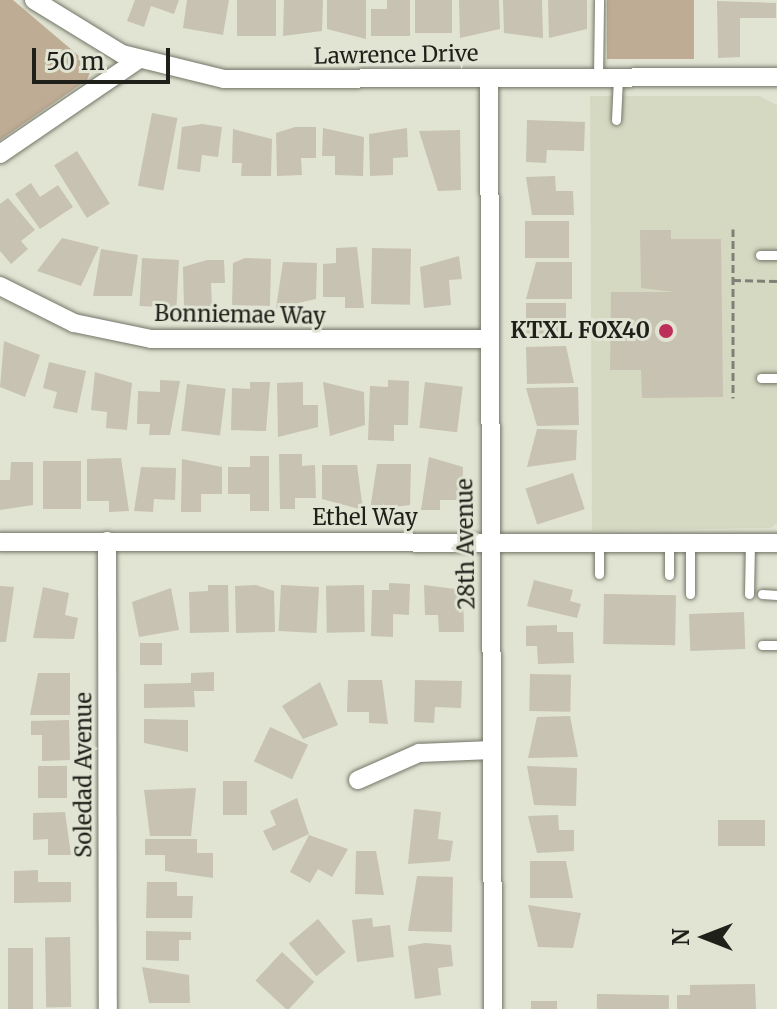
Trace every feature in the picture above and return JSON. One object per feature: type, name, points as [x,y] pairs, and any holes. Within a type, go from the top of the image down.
[{"type":"street","name":"Lawrence Drive","points":[[34,0],[138,60],[224,79],[777,77]]},
{"type":"street","points":[[0,154],[138,60]]},
{"type":"street","name":"28th Avenue","points":[[489,78],[493,1009]]},
{"type":"street","name":"Bonniemae Way","points":[[0,286],[74,323],[151,339],[489,339]]},
{"type":"street","name":"Ethel Way","points":[[0,542],[489,542],[750,538],[777,543]]},
{"type":"street","name":"Soledad Avenue","points":[[107,541],[108,1009]]},
{"type":"street","points":[[358,780],[419,753],[492,750]]},
{"type":"lane","points":[[598,76],[599,0]]},
{"type":"lane","points":[[616,120],[618,77]]},
{"type":"lane","points":[[760,255],[777,255]]},
{"type":"lane","points":[[761,378],[777,378]]},
{"type":"lane","points":[[599,538],[599,574]]},
{"type":"lane","points":[[669,538],[669,575]]},
{"type":"lane","points":[[749,594],[750,538]]},
{"type":"lane","points":[[690,539],[690,594]]},
{"type":"lane","points":[[762,594],[777,595]]},
{"type":"lane","points":[[762,645],[777,645]]},
{"type":"path","points":[[733,229],[733,398]]},
{"type":"path","points":[[733,280],[777,281]]},
{"type":"shaded area","points":[[0,0],[13,0],[92,67],[87,80],[0,140]]},
{"type":"shaded area","points":[[607,0],[694,0],[694,59],[607,59]]},
{"type":"shaded area","points":[[590,96],[759,96],[777,105],[777,523],[771,528],[592,531]]},
{"type":"building","points":[[135,0],[179,0],[174,14],[151,6],[144,27],[127,21]]},
{"type":"building","points":[[187,0],[229,0],[223,35],[183,28]]},
{"type":"building","points":[[237,0],[276,0],[276,36],[237,36]]},
{"type":"building","points":[[284,0],[323,0],[322,31],[283,36]]},
{"type":"building","points":[[327,0],[366,0],[366,39],[327,29]]},
{"type":"building","points":[[387,0],[410,0],[410,36],[371,36],[371,9],[387,9]]},
{"type":"building","points":[[415,0],[452,0],[452,33],[415,33]]},
{"type":"building","points":[[459,0],[499,0],[500,29],[460,38]]},
{"type":"building","points":[[503,0],[542,0],[543,38],[504,33]]},
{"type":"building","points":[[548,0],[587,0],[587,29],[549,38]]},
{"type":"building","points":[[717,1],[776,3],[776,18],[740,18],[740,57],[718,58]]},
{"type":"building","points":[[152,113],[178,118],[163,191],[138,186]]},
{"type":"building","points":[[527,120],[585,122],[584,151],[547,150],[546,163],[526,162]]},
{"type":"building","points":[[202,124],[222,127],[218,157],[202,155],[200,172],[177,169],[182,127]]},
{"type":"building","points":[[295,127],[316,127],[316,158],[301,158],[302,175],[277,176],[276,133]]},
{"type":"building","points":[[323,128],[364,137],[363,176],[335,175],[335,156],[322,156]]},
{"type":"building","points":[[407,128],[408,157],[393,158],[393,175],[370,176],[369,134]]},
{"type":"building","points":[[233,129],[272,139],[271,176],[241,176],[242,163],[232,163]]},
{"type":"building","points":[[460,130],[461,190],[438,191],[419,131]]},
{"type":"building","points":[[77,151],[110,204],[87,218],[54,165]]},
{"type":"building","points":[[555,176],[556,191],[573,191],[574,215],[532,215],[526,177]]},
{"type":"building","points":[[31,183],[40,197],[58,185],[73,207],[40,229],[15,194]]},
{"type":"building","points":[[8,198],[35,230],[21,241],[28,249],[11,264],[0,251],[0,204]]},
{"type":"building","points":[[525,221],[569,221],[569,258],[525,258]]},
{"type":"building","name":"KTXL FOX40","points":[[640,230],[671,230],[671,239],[721,239],[723,397],[642,398],[641,370],[610,370],[611,292],[674,292],[641,288]]},
{"type":"building","points":[[62,238],[99,247],[81,286],[37,271]]},
{"type":"building","points":[[357,247],[364,308],[345,308],[345,297],[323,297],[323,264],[336,263],[336,248]]},
{"type":"building","points":[[372,248],[411,249],[410,305],[371,304]]},
{"type":"building","points":[[101,249],[138,255],[132,296],[93,296]]},
{"type":"building","points":[[459,256],[462,279],[449,280],[451,305],[424,308],[420,267]]},
{"type":"building","points":[[142,258],[179,260],[176,308],[139,306]]},
{"type":"building","points":[[245,258],[271,259],[270,306],[232,305],[233,263]]},
{"type":"building","points":[[207,260],[224,260],[225,283],[211,283],[212,306],[184,307],[183,267]]},
{"type":"building","points":[[283,262],[317,263],[316,299],[276,308]]},
{"type":"building","points":[[536,262],[572,262],[572,299],[526,299]]},
{"type":"building","points":[[526,303],[566,303],[566,341],[526,341]]},
{"type":"building","points":[[4,341],[40,355],[25,397],[0,387]]},
{"type":"building","points":[[566,346],[574,383],[527,384],[526,347]]},
{"type":"building","points":[[49,362],[86,371],[77,413],[53,408],[57,392],[43,388]]},
{"type":"building","points":[[95,372],[132,383],[127,430],[106,428],[107,412],[91,410]]},
{"type":"building","points":[[160,380],[180,381],[170,435],[149,435],[150,424],[137,424],[138,391],[160,392]]},
{"type":"building","points":[[388,380],[409,381],[408,425],[394,425],[394,441],[368,440],[370,386],[388,387]]},
{"type":"building","points":[[250,382],[270,382],[266,431],[231,430],[232,388],[250,389]]},
{"type":"building","points":[[303,382],[303,405],[318,405],[318,427],[278,437],[277,383]]},
{"type":"building","points":[[323,382],[364,392],[365,425],[330,436]]},
{"type":"building","points":[[425,382],[463,387],[457,432],[419,428]]},
{"type":"building","points":[[187,384],[226,389],[220,435],[181,431]]},
{"type":"building","points":[[578,387],[579,425],[537,426],[526,388]]},
{"type":"building","points":[[537,429],[577,430],[576,460],[527,467]]},
{"type":"building","points":[[279,454],[302,454],[302,466],[315,465],[316,498],[295,498],[295,509],[280,509]]},
{"type":"building","points":[[250,456],[269,456],[269,511],[250,511],[250,494],[228,494],[228,467],[250,467]]},
{"type":"building","points":[[429,457],[463,467],[462,500],[440,500],[440,510],[421,510]]},
{"type":"building","points":[[121,458],[129,511],[109,512],[109,501],[87,501],[87,459]]},
{"type":"building","points":[[182,459],[222,467],[222,494],[201,494],[201,512],[181,512]]},
{"type":"building","points":[[43,461],[81,461],[81,509],[43,509]]},
{"type":"building","points":[[11,462],[33,462],[33,505],[0,510],[0,480],[10,480]]},
{"type":"building","points":[[377,464],[411,464],[410,505],[370,510]]},
{"type":"building","points":[[322,465],[357,465],[363,510],[322,499]]},
{"type":"building","points":[[141,467],[176,468],[175,500],[154,499],[153,512],[134,511]]},
{"type":"building","points":[[573,473],[585,509],[537,525],[525,488]]},
{"type":"building","points":[[534,580],[573,590],[570,601],[581,604],[577,618],[527,606]]},
{"type":"building","points":[[389,583],[410,584],[409,615],[393,614],[393,637],[371,636],[372,590],[389,590]]},
{"type":"building","points":[[208,585],[228,585],[229,632],[190,633],[189,592],[208,591]]},
{"type":"building","points":[[256,585],[274,591],[275,632],[236,633],[235,586]]},
{"type":"building","points":[[281,585],[319,587],[317,633],[279,631]]},
{"type":"building","points":[[364,585],[365,632],[327,633],[326,586]]},
{"type":"building","points":[[424,585],[463,590],[464,632],[439,632],[438,615],[425,615]]},
{"type":"building","points":[[0,586],[14,587],[6,642],[0,642]]},
{"type":"building","points":[[43,587],[69,593],[65,615],[78,618],[74,639],[33,638]]},
{"type":"building","points":[[171,588],[179,630],[139,637],[132,602]]},
{"type":"building","points":[[604,594],[676,595],[675,645],[603,644]]},
{"type":"building","points":[[744,612],[745,649],[690,651],[689,614]]},
{"type":"building","points":[[557,625],[557,632],[573,632],[574,663],[538,664],[537,646],[526,646],[526,626]]},
{"type":"building","points":[[140,643],[162,643],[162,665],[140,665]]},
{"type":"building","points":[[214,672],[214,691],[194,691],[195,707],[144,708],[144,684],[191,683],[191,673]]},
{"type":"building","points":[[38,673],[70,673],[70,715],[30,715]]},
{"type":"building","points":[[530,674],[571,675],[570,712],[529,711]]},
{"type":"building","points":[[348,680],[382,680],[388,724],[369,723],[369,712],[347,712]]},
{"type":"building","points":[[415,680],[462,681],[461,708],[435,707],[434,723],[414,722]]},
{"type":"building","points":[[320,682],[338,725],[303,739],[282,706]]},
{"type":"building","points":[[570,716],[578,757],[528,758],[537,717]]},
{"type":"building","points":[[144,719],[188,720],[188,752],[144,743]]},
{"type":"building","points":[[69,720],[70,760],[42,761],[42,735],[31,735],[31,721]]},
{"type":"building","points":[[270,727],[308,745],[292,779],[254,761]]},
{"type":"building","points":[[38,766],[67,766],[67,798],[38,798]]},
{"type":"building","points":[[527,766],[577,768],[576,806],[534,805]]},
{"type":"building","points":[[223,781],[247,781],[247,815],[223,815]]},
{"type":"building","points":[[196,788],[191,836],[150,836],[144,790]]},
{"type":"building","points":[[297,798],[309,834],[273,851],[263,831],[276,825],[270,811]]},
{"type":"building","points":[[414,809],[441,812],[438,839],[453,841],[450,861],[408,864]]},
{"type":"building","points":[[65,812],[71,855],[48,855],[48,839],[33,840],[33,813]]},
{"type":"building","points":[[558,815],[559,830],[574,830],[574,851],[537,853],[528,816]]},
{"type":"building","points":[[718,820],[765,820],[765,846],[718,846]]},
{"type":"building","points":[[309,835],[348,849],[332,877],[318,869],[310,883],[290,872]]},
{"type":"building","points":[[145,839],[197,839],[197,853],[213,853],[213,878],[165,871],[165,855],[145,855]]},
{"type":"building","points":[[356,851],[376,851],[384,895],[355,894]]},
{"type":"building","points":[[530,861],[566,861],[573,898],[530,898]]},
{"type":"building","points":[[38,870],[38,882],[71,882],[71,902],[14,903],[14,871]]},
{"type":"building","points":[[417,876],[453,877],[452,932],[408,931]]},
{"type":"building","points":[[147,882],[177,882],[177,896],[193,896],[192,918],[146,918]]},
{"type":"building","points":[[528,905],[581,913],[573,948],[538,947]]},
{"type":"building","points":[[372,918],[373,927],[390,925],[394,957],[357,962],[352,920]]},
{"type":"building","points":[[318,919],[346,952],[317,976],[289,943]]},
{"type":"building","points":[[146,931],[191,932],[191,940],[179,940],[179,961],[146,960]]},
{"type":"building","points":[[45,937],[70,937],[71,1007],[46,1007]]},
{"type":"building","points":[[425,943],[451,945],[453,966],[438,968],[441,995],[415,999],[408,946]]},
{"type":"building","points":[[8,948],[33,948],[33,1009],[8,1009]]},
{"type":"building","points":[[282,952],[314,982],[286,1009],[255,981]]},
{"type":"building","points":[[142,967],[189,975],[190,1003],[149,1003]]},
{"type":"building","points":[[755,984],[756,1009],[677,1009],[677,995],[690,995],[690,985]]},
{"type":"building","points":[[597,994],[669,995],[669,1009],[597,1009]]},
{"type":"building","points":[[531,1001],[557,1001],[557,1009],[531,1009]]},
{"type":"place","name":"KTXL FOX40","points":[[666,331]]}]
